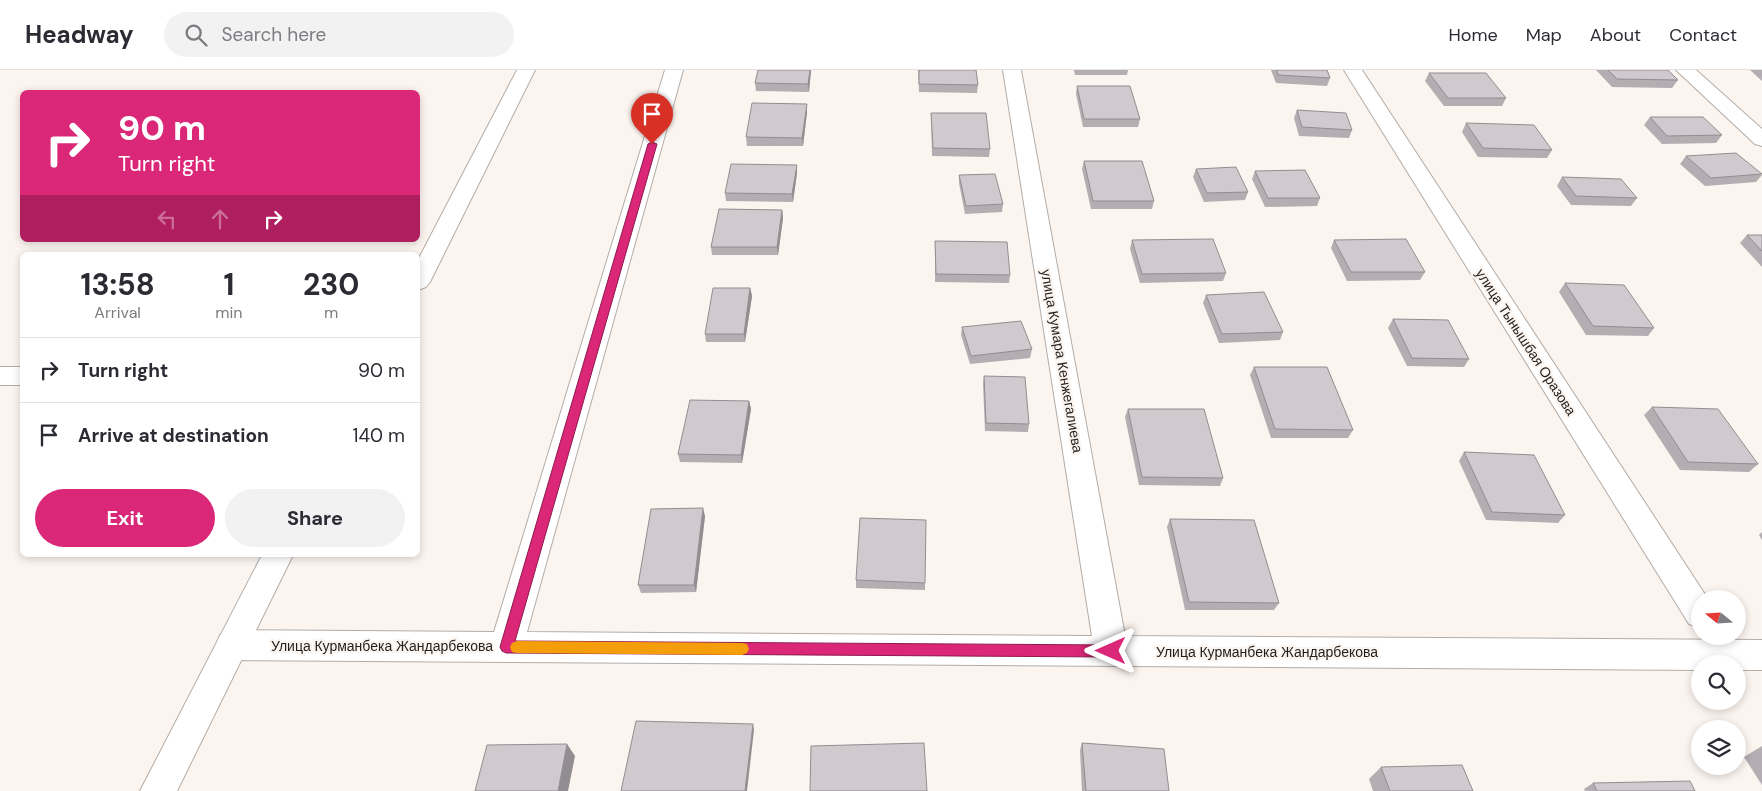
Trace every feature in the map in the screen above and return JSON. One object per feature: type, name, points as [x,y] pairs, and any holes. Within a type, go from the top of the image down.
[{"type":"street","points":[[420,278],[526,70]]},
{"type":"street","points":[[506,647],[674,70]]},
{"type":"street","name":"улица Кумара Кенжегалиева","points":[[1012,70],[1111,651]]},
{"type":"street","name":"улица Тынышбая Оразова","points":[[1353,70],[1691,600]]},
{"type":"street","points":[[1685,70],[1762,140]]},
{"type":"street","points":[[0,376],[20,376]]},
{"type":"street","points":[[158,791],[277,557]]},
{"type":"street","name":"Улица Курманбека Жандарбекова","points":[[232,645],[1111,651],[1720,646],[1762,655]]},
{"type":"building","points":[[758,70],[810,70],[808,84],[755,83]]},
{"type":"building","points":[[919,70],[976,70],[978,85],[919,84]]},
{"type":"building","points":[[1277,70],[1327,70],[1330,78],[1278,75]]},
{"type":"building","points":[[1608,70],[1668,70],[1678,80],[1617,79]]},
{"type":"building","points":[[1429,73],[1486,73],[1506,98],[1448,98]]},
{"type":"building","points":[[1077,86],[1130,86],[1140,119],[1084,119]]},
{"type":"building","points":[[752,103],[807,104],[802,138],[746,137]]},
{"type":"building","points":[[1297,110],[1346,113],[1352,130],[1302,127]]},
{"type":"building","points":[[931,113],[986,113],[990,149],[933,148]]},
{"type":"building","points":[[1650,117],[1703,117],[1722,135],[1667,136]]},
{"type":"building","points":[[1466,123],[1534,125],[1552,150],[1483,148]]},
{"type":"building","points":[[1736,153],[1762,174],[1711,178],[1686,156]]},
{"type":"building","points":[[1084,161],[1142,161],[1154,201],[1093,201]]},
{"type":"building","points":[[731,164],[797,165],[792,194],[725,193]]},
{"type":"building","points":[[1236,167],[1248,192],[1207,193],[1196,169]]},
{"type":"building","points":[[1305,170],[1320,198],[1268,198],[1255,171]]},
{"type":"building","points":[[995,174],[1003,204],[966,206],[959,175]]},
{"type":"building","points":[[1562,177],[1621,179],[1637,198],[1576,196]]},
{"type":"building","points":[[719,209],[782,210],[777,247],[711,247]]},
{"type":"building","points":[[1747,235],[1762,235],[1762,251]]},
{"type":"building","points":[[1213,239],[1226,273],[1142,274],[1132,240]]},
{"type":"building","points":[[1406,239],[1425,272],[1351,272],[1334,240]]},
{"type":"building","points":[[935,241],[1007,242],[1010,275],[936,274]]},
{"type":"building","points":[[1565,283],[1624,285],[1654,328],[1593,326]]},
{"type":"building","points":[[713,288],[750,288],[744,334],[705,334]]},
{"type":"building","points":[[1264,292],[1283,332],[1222,334],[1206,295]]},
{"type":"building","points":[[1393,319],[1448,320],[1469,359],[1412,358]]},
{"type":"building","points":[[1021,321],[1032,349],[971,356],[962,327]]},
{"type":"building","points":[[1254,367],[1327,367],[1353,430],[1275,429]]},
{"type":"building","points":[[984,376],[1025,377],[1029,424],[986,423]]},
{"type":"building","points":[[690,400],[749,401],[741,455],[678,454]]},
{"type":"building","points":[[1652,407],[1718,409],[1758,464],[1688,462]]},
{"type":"building","points":[[1128,409],[1204,409],[1223,478],[1142,477]]},
{"type":"building","points":[[1464,452],[1534,455],[1565,515],[1492,512]]},
{"type":"building","points":[[703,508],[694,585],[638,585],[651,509]]},
{"type":"building","points":[[860,518],[926,520],[925,583],[856,580]]},
{"type":"building","points":[[1170,519],[1254,520],[1279,603],[1189,602]]},
{"type":"building","points":[[636,721],[753,724],[745,791],[621,791]]},
{"type":"building","points":[[924,743],[927,791],[810,791],[811,746]]},
{"type":"building","points":[[1082,743],[1164,749],[1169,791],[1086,791]]},
{"type":"building","points":[[567,744],[558,791],[475,791],[487,745]]},
{"type":"building","points":[[1462,765],[1473,791],[1390,791],[1381,767]]},
{"type":"building","points":[[1690,781],[1695,791],[1597,791],[1593,783]]},
{"type":"slow traffic","points":[[517,647],[742,649]]},
{"type":"route","points":[[652,144],[506,647],[1111,651]]}]
